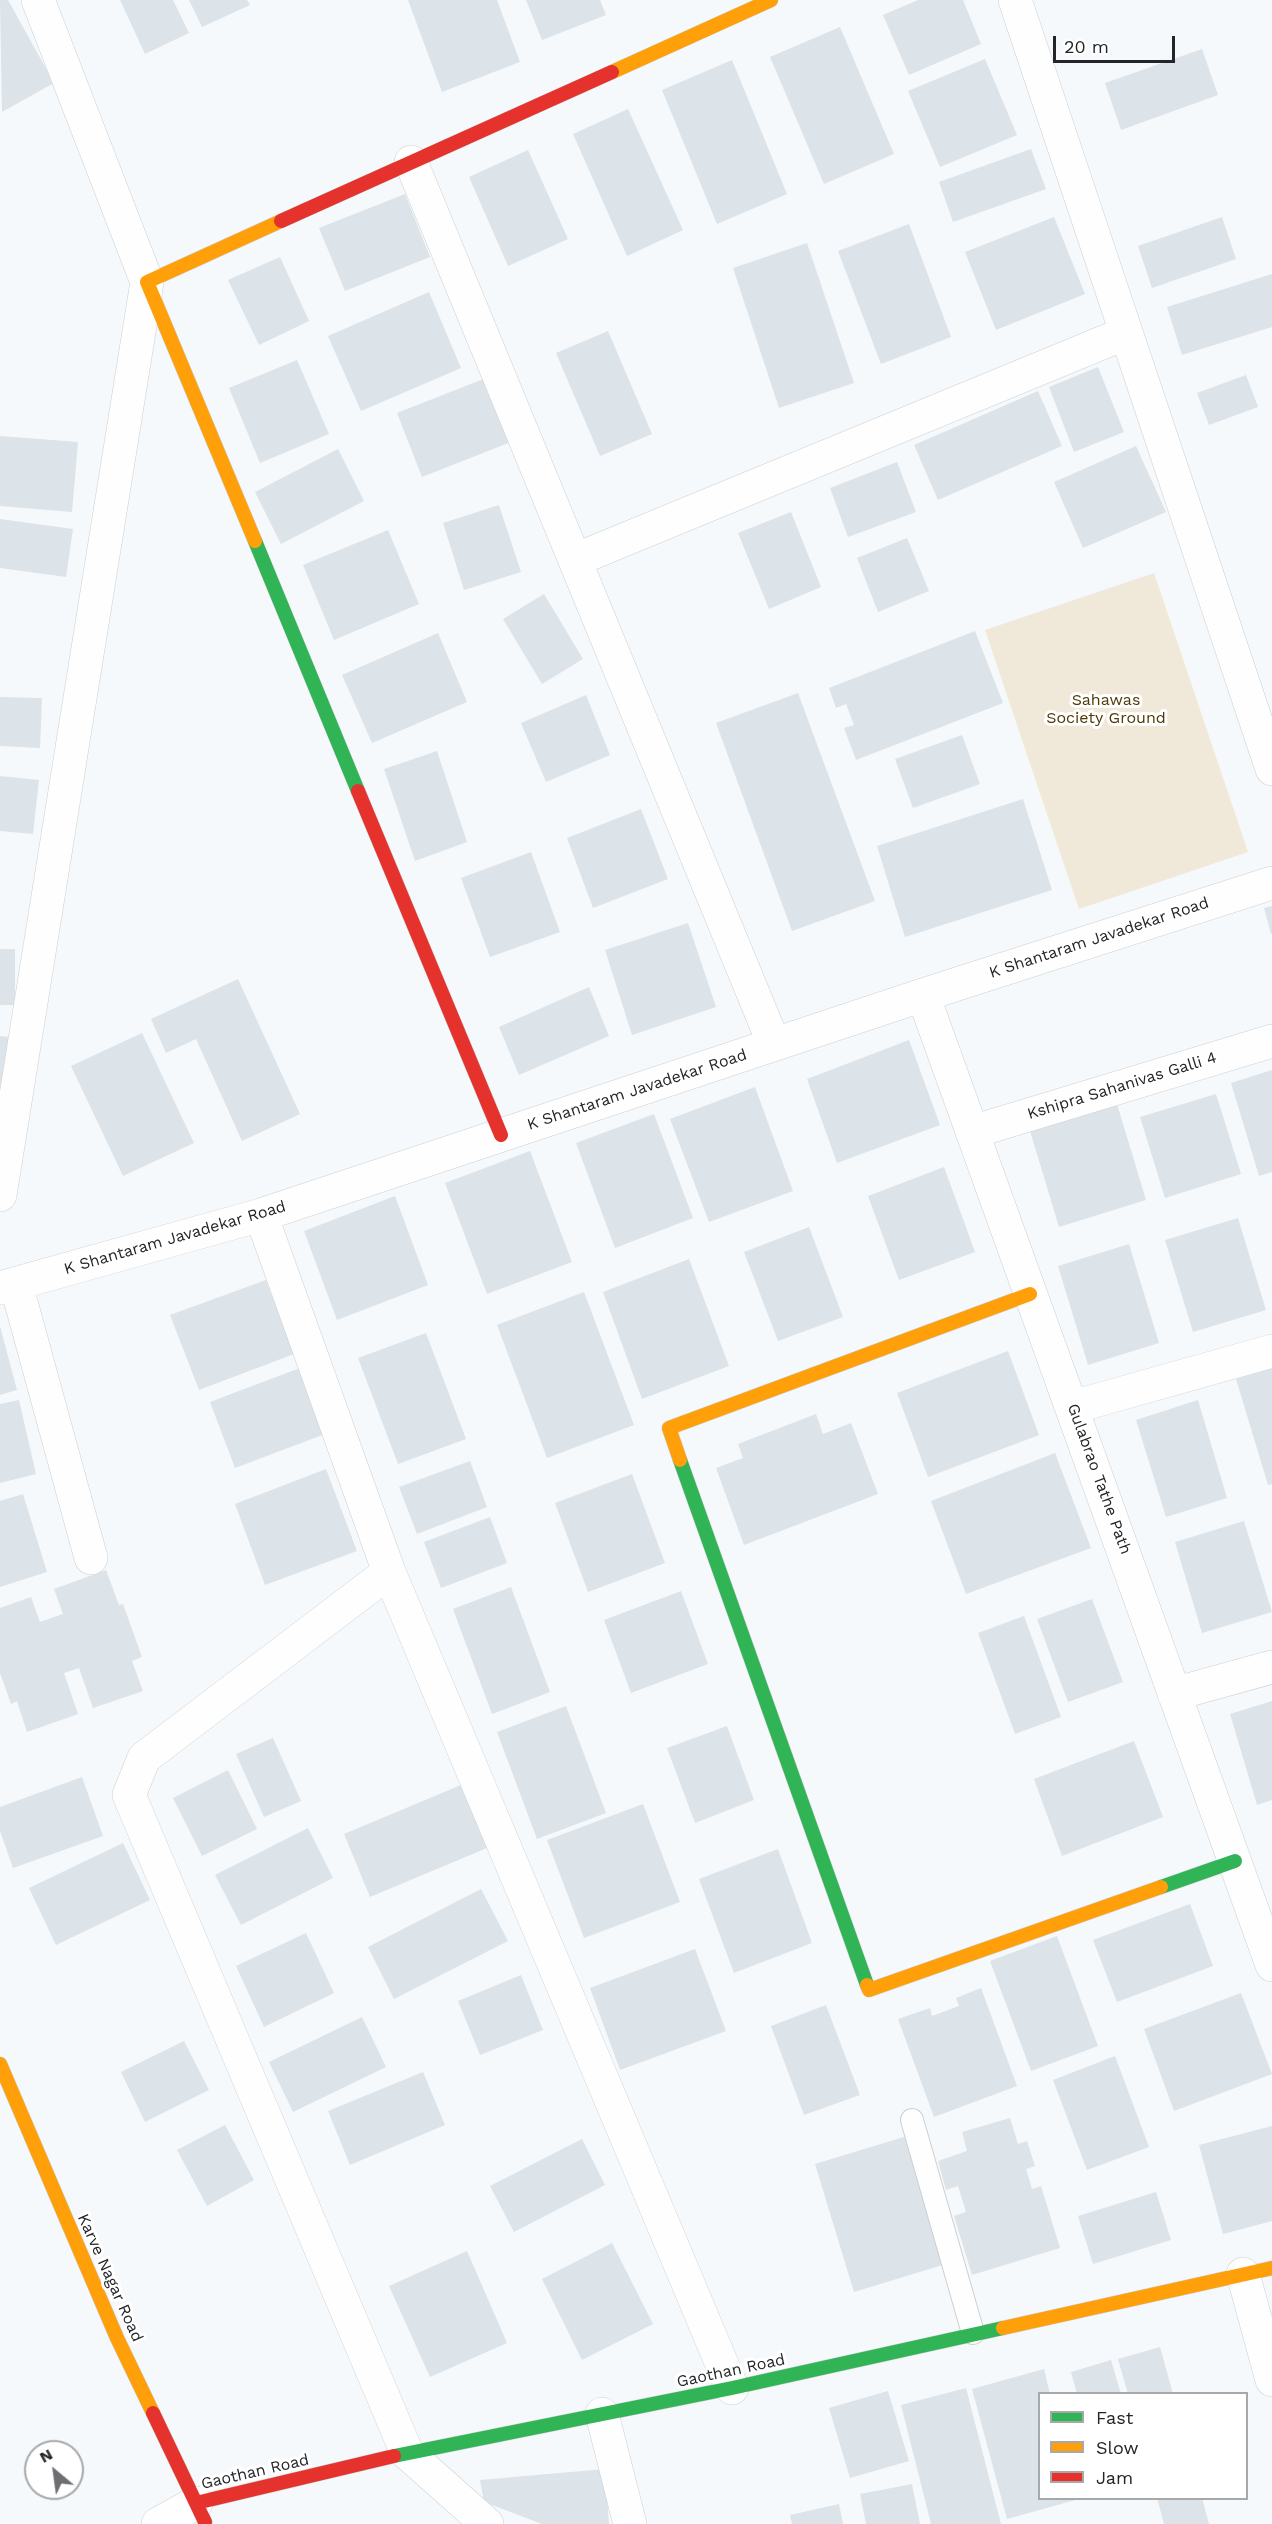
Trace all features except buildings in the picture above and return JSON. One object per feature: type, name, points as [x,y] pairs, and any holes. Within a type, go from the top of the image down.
[{"type":"street","points":[[38,0],[147,282],[501,1136]]},
{"type":"street","points":[[147,282],[771,0]]},
{"type":"street","points":[[1015,0],[1272,769]]},
{"type":"street","points":[[411,162],[774,1044]]},
{"type":"street","points":[[0,1195],[147,282]]},
{"type":"street","points":[[575,560],[1126,333]]},
{"type":"street","name":"K Shantaram Javadekar Road","points":[[8,1286],[261,1215],[923,995],[1272,883]]},
{"type":"street","name":"Gulabrao Tathe Path","points":[[923,995],[1272,1965]]},
{"type":"street","name":"Kshipra Sahanivas Galli 4","points":[[972,1132],[1272,1041]]},
{"type":"street","points":[[261,1215],[389,1572],[732,2388]]},
{"type":"street","points":[[8,1286],[92,1558]]},
{"type":"street","points":[[1030,1294],[669,1428],[869,1990],[1235,1861]]},
{"type":"street","points":[[1073,1407],[1272,1351]]},
{"type":"street","points":[[389,1572],[144,1758],[129,1795],[407,2453],[488,2524]]},
{"type":"street","points":[[1174,1694],[1272,1667]]},
{"type":"street","name":"Karve Nagar Road","points":[[0,2064],[117,2338],[201,2513]]},
{"type":"street","points":[[1257,2271],[1272,2380]]},
{"type":"street","name":"Gaothan Road","points":[[201,2513],[407,2453],[732,2388],[1257,2271]]},
{"type":"street","points":[[602,2414],[630,2524]]},
{"type":"street","points":[[158,2524],[201,2513]]},
{"type":"lane","points":[[912,2120],[973,2333]]},
{"type":"green space","name":"Sahawas Society Ground","points":[[1154,573],[1248,852],[1079,909],[985,630]]},
{"type":"traffic: fast","points":[[255,541],[358,791]]},
{"type":"traffic: fast","points":[[680,1460],[867,1985]]},
{"type":"traffic: fast","points":[[1161,1887],[1235,1861]]},
{"type":"traffic: fast","points":[[394,2456],[732,2388],[1003,2328]]},
{"type":"traffic: slow","points":[[612,72],[771,0]]},
{"type":"traffic: slow","points":[[255,541],[147,282],[281,221]]},
{"type":"traffic: slow","points":[[680,1460],[669,1428],[1030,1294]]},
{"type":"traffic: slow","points":[[867,1985],[869,1990],[1161,1887]]},
{"type":"traffic: slow","points":[[0,2064],[117,2338],[153,2413]]},
{"type":"traffic: slow","points":[[1003,2328],[1272,2268]]},
{"type":"traffic: jam","points":[[281,221],[612,72]]},
{"type":"traffic: jam","points":[[358,791],[501,1135]]},
{"type":"traffic: jam","points":[[153,2413],[205,2522]]},
{"type":"traffic: jam","points":[[196,2503],[394,2456]]}]
